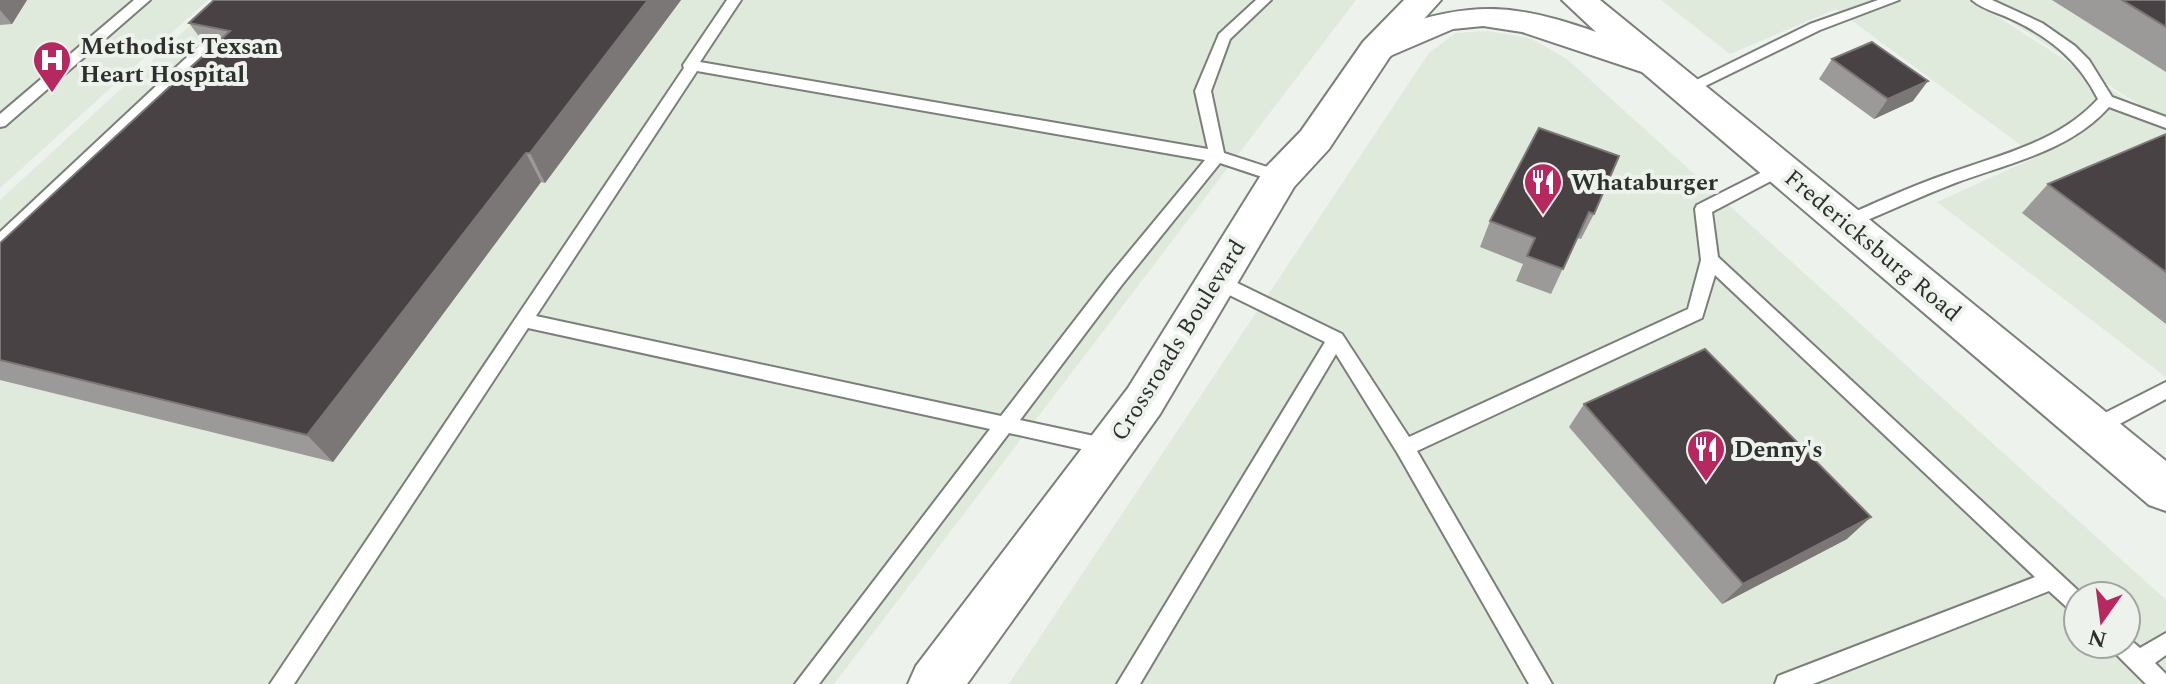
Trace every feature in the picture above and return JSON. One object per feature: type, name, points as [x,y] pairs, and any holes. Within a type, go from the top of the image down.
[{"type":"main road","name":"Crossroads Boulevard","points":[[935,684],[1144,401],[1280,177],[1315,140],[1376,50],[1424,0]]},
{"type":"main road","name":"Fredericksburg Road","points":[[1579,0],[2166,490]]},
{"type":"main road","points":[[1376,50],[1458,16],[1476,14],[1527,24],[1674,79]]},
{"type":"lane","points":[[0,122],[143,0]]},
{"type":"lane","points":[[0,242],[256,0]]},
{"type":"lane","points":[[734,0],[690,65],[1217,156],[1280,177]]},
{"type":"lane","points":[[1217,156],[1203,91],[1224,37],[1264,0]]},
{"type":"lane","points":[[1674,79],[1892,0]]},
{"type":"lane","points":[[1979,0],[2054,36],[2083,58],[2098,80],[2106,100],[2166,123]]},
{"type":"lane","points":[[281,684],[694,65]]},
{"type":"lane","points":[[1847,222],[1946,180],[2044,144],[2096,115],[2106,100]]},
{"type":"lane","points":[[806,684],[1171,209],[1217,156]]},
{"type":"lane","points":[[1405,448],[1696,313],[1710,260],[1703,209],[1782,168]]},
{"type":"lane","points":[[1710,260],[2062,589]]},
{"type":"lane","points":[[1217,281],[1336,339],[1405,448],[1541,684]]},
{"type":"lane","points":[[524,320],[1110,448]]},
{"type":"lane","points":[[1128,684],[1336,339]]},
{"type":"lane","points":[[2093,429],[2166,390]]},
{"type":"lane","points":[[1786,684],[2052,580]]},
{"type":"lane","points":[[2161,684],[2139,661],[2166,643]]},
{"type":"shaded area","name":"Methodist Texsan Heart Hospital","points":[[0,0],[208,0],[0,188]]},
{"type":"shaded area","points":[[218,0],[1356,0],[834,684],[0,684],[0,200]]},
{"type":"shaded area","points":[[1661,0],[1972,0],[2166,125],[2166,377],[1937,202],[2037,157],[1836,9],[1730,54]]},
{"type":"shaded area","points":[[1977,0],[2166,0],[2166,122]]},
{"type":"shaded area","points":[[1487,31],[1530,38],[1567,59],[2166,600],[2166,684],[1009,684],[1429,53],[1456,33]]},
{"type":"building","points":[[214,0],[648,0],[307,435],[0,360],[0,243],[230,31],[189,23]]},
{"type":"building","points":[[2122,0],[2166,0],[2166,27]]},
{"type":"building","points":[[1872,42],[1928,81],[1888,99],[1832,59]]},
{"type":"building","name":"Whataburger","points":[[1539,128],[1619,156],[1594,214],[1589,212],[1563,269],[1527,256],[1535,238],[1490,221]]},
{"type":"building","points":[[2166,134],[2166,272],[2048,184]]},
{"type":"building","name":"Denny's","points":[[1705,349],[1871,517],[1743,584],[1584,404]]},
{"type":"place","name":"Methodist Texsan Heart Hospital","points":[[52,94]]},
{"type":"place","name":"Whataburger","points":[[1543,216]]},
{"type":"place","name":"Denny's","points":[[1706,483]]}]
